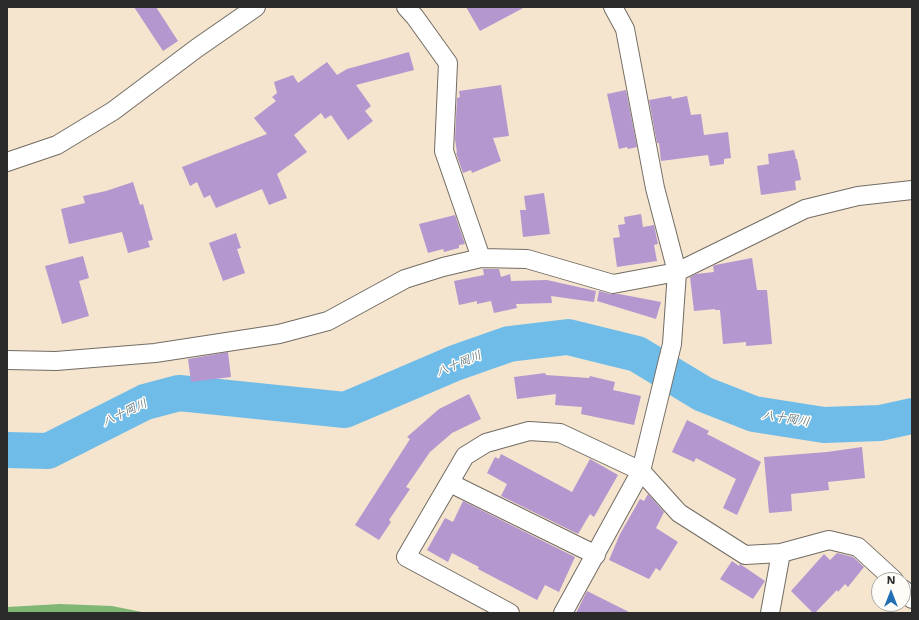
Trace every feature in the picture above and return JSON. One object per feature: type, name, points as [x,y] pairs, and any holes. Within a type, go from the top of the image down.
[{"type":"street","points":[[7,162],[57,145],[113,111],[197,48],[256,7]]},
{"type":"street","points":[[406,7],[448,63],[444,151],[481,258]]},
{"type":"street","points":[[563,613],[641,471],[672,344],[677,272],[655,188],[625,29],[613,7]]},
{"type":"street","points":[[7,360],[56,361],[155,353],[279,334],[328,321],[405,279],[443,267],[481,258],[527,259],[613,284],[677,272],[805,209],[858,196],[912,190]]},
{"type":"street","points":[[510,613],[406,557],[466,456],[486,443],[529,431],[560,433],[641,471],[679,513],[745,555],[781,553],[829,540],[858,547],[885,572]]},
{"type":"street","points":[[450,483],[596,554]]},
{"type":"street","points":[[770,613],[781,553]]},
{"type":"green space","points":[[60,604],[112,606],[147,613],[7,613],[7,607]]},
{"type":"building","points":[[134,7],[156,7],[178,41],[163,51]]},
{"type":"building","points":[[466,7],[525,7],[480,31]]},
{"type":"building","points":[[409,52],[414,70],[356,85],[371,106],[365,111],[373,121],[348,140],[331,115],[325,119],[321,113],[294,135],[307,152],[277,174],[287,198],[269,205],[262,189],[216,208],[210,195],[204,198],[197,182],[190,186],[182,167],[267,134],[254,118],[276,101],[272,97],[277,93],[274,82],[293,75],[298,83],[327,62],[337,75],[347,69]]},
{"type":"building","points":[[501,85],[509,136],[493,138],[501,161],[472,173],[471,170],[463,173],[456,153],[455,139],[457,98],[460,97],[459,91]]},
{"type":"building","points":[[626,90],[637,147],[619,149],[607,94]]},
{"type":"building","points":[[671,96],[672,99],[687,96],[691,115],[701,114],[704,135],[728,132],[731,158],[724,159],[724,164],[710,166],[708,155],[661,161],[659,143],[657,143],[649,100]]},
{"type":"building","points":[[794,150],[801,180],[795,181],[796,190],[761,195],[757,166],[769,164],[768,154]]},
{"type":"building","points":[[133,182],[140,205],[143,204],[153,240],[148,241],[150,247],[128,253],[122,232],[69,244],[61,209],[85,203],[83,196],[106,191]]},
{"type":"building","points":[[544,193],[550,234],[523,237],[520,210],[526,210],[524,196]]},
{"type":"building","points":[[641,214],[643,227],[654,225],[658,244],[654,245],[657,261],[617,267],[613,238],[620,237],[618,225],[625,224],[624,217]]},
{"type":"building","points":[[455,215],[465,244],[459,245],[459,248],[444,252],[443,249],[428,253],[419,224]]},
{"type":"building","points":[[236,233],[241,248],[237,249],[245,273],[223,281],[209,243]]},
{"type":"building","points":[[83,256],[89,278],[79,281],[89,316],[62,324],[45,266]]},
{"type":"building","points":[[752,258],[757,290],[767,290],[772,344],[746,346],[746,342],[723,344],[720,310],[694,311],[690,277],[696,274],[714,272],[713,266],[715,265]]},
{"type":"building","points":[[483,269],[499,269],[501,277],[510,274],[511,281],[547,280],[596,291],[594,302],[551,296],[552,303],[516,304],[517,308],[494,313],[491,301],[477,304],[477,301],[459,305],[454,281],[484,275]]},
{"type":"building","points":[[599,291],[661,302],[656,319],[597,301]]},
{"type":"building","points":[[228,352],[231,377],[191,382],[188,359]]},
{"type":"building","points":[[545,373],[546,375],[589,378],[590,376],[615,382],[613,390],[641,396],[634,425],[581,414],[582,407],[555,405],[556,394],[517,399],[514,377]]},
{"type":"building","points":[[469,394],[481,419],[452,433],[430,452],[406,487],[410,489],[389,520],[391,522],[379,540],[355,525],[410,439],[407,437],[439,409]]},
{"type":"building","points":[[687,420],[709,431],[707,434],[761,462],[737,515],[723,508],[736,479],[696,458],[694,462],[672,452]]},
{"type":"building","points":[[862,447],[865,478],[828,482],[829,490],[791,494],[792,511],[769,513],[764,457],[827,452]]},
{"type":"building","points":[[501,454],[572,492],[590,459],[618,475],[594,517],[590,514],[578,534],[501,496],[507,484],[487,473],[495,457],[499,459]]},
{"type":"building","points":[[648,494],[664,512],[656,528],[678,542],[660,571],[656,568],[649,579],[609,560],[620,534],[640,499],[644,501]]},
{"type":"building","points":[[463,501],[575,557],[559,592],[545,585],[537,600],[478,569],[479,567],[452,553],[448,562],[427,550],[445,518],[453,522]]},
{"type":"building","points":[[837,553],[853,557],[864,567],[848,587],[845,584],[838,592],[837,590],[815,613],[813,613],[791,591],[824,554],[830,560]]},
{"type":"building","points":[[732,561],[739,566],[740,564],[765,581],[753,599],[720,579]]},
{"type":"building","points":[[587,591],[631,613],[576,613]]},
{"type":"waterway","name":"八十岡川","points":[[7,450],[48,451],[145,402],[179,393],[345,410],[455,363],[509,344],[568,337],[637,354],[703,394],[754,414],[824,425],[880,423],[912,416]]}]
